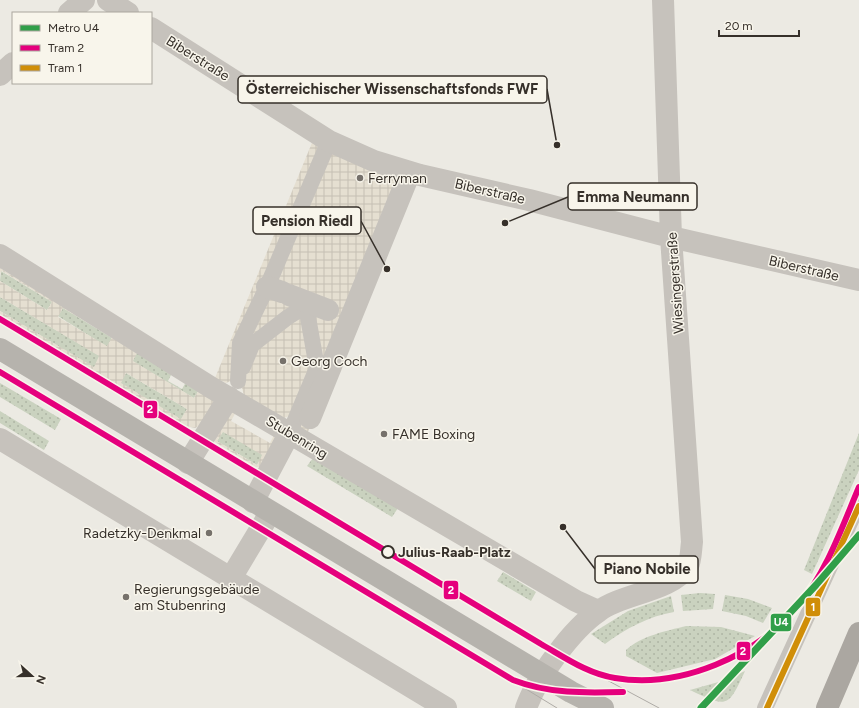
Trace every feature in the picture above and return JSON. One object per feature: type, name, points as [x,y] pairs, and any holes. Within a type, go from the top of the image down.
[{"type":"main road","points":[[0,349],[188,464],[571,692],[603,708]]},
{"type":"main road","points":[[827,708],[859,633]]},
{"type":"street","points":[[70,12],[84,0]]},
{"type":"street","points":[[108,0],[126,12]]},
{"type":"street","name":"Wiesingerstraße","points":[[598,611],[615,602],[672,581],[688,565],[692,542],[671,237],[663,0]]},
{"type":"street","name":"Biberstraße","points":[[152,29],[329,141],[374,161],[410,172],[529,200],[671,237],[859,280]]},
{"type":"street","points":[[0,75],[12,65]]},
{"type":"street","points":[[310,418],[338,314],[410,172]]},
{"type":"street","name":"Stubenring","points":[[0,255],[233,389],[290,432],[576,601],[598,611]]},
{"type":"street","points":[[279,291],[338,314]]},
{"type":"street","points":[[188,464],[233,389]]},
{"type":"street","points":[[231,578],[261,507],[290,432]]},
{"type":"street","points":[[0,439],[446,708]]},
{"type":"street","points":[[526,708],[544,675],[558,654],[576,632],[598,611]]},
{"type":"lane","points":[[233,389],[240,343],[279,291],[329,141]]},
{"type":"lane","points":[[233,389],[252,345],[288,317],[306,306],[317,368],[290,432]]},
{"type":"lane","points":[[765,708],[859,503]]},
{"type":"green space","points":[[1,271],[52,302],[47,310],[0,281]]},
{"type":"green space","points":[[0,297],[100,356],[94,368],[0,311]]},
{"type":"green space","points":[[63,308],[112,338],[107,347],[58,316]]},
{"type":"green space","points":[[137,352],[172,373],[168,381],[182,389],[186,382],[199,390],[194,398],[132,361]]},
{"type":"green space","points":[[126,373],[187,409],[181,420],[120,383]]},
{"type":"green space","points":[[0,383],[61,419],[55,430],[0,397]]},
{"type":"green space","points":[[0,411],[49,441],[44,450],[0,423]]},
{"type":"green space","points":[[223,431],[263,455],[257,465],[217,441]]},
{"type":"green space","points":[[859,433],[859,470],[812,574],[804,570]]},
{"type":"green space","points":[[313,458],[398,508],[392,517],[307,466]]},
{"type":"green space","points":[[503,572],[536,592],[531,601],[497,581]]},
{"type":"green space","points":[[700,593],[715,594],[713,609],[683,611],[681,595]]},
{"type":"green space","points":[[725,595],[748,599],[772,608],[763,623],[746,616],[722,611]]},
{"type":"green space","points":[[671,596],[674,612],[646,620],[621,633],[605,644],[591,634],[628,611]]},
{"type":"green space","points":[[686,626],[721,627],[755,636],[715,659],[657,673],[626,656],[626,650],[639,641]]},
{"type":"green space","points":[[745,671],[735,692],[725,701],[720,702],[712,700],[690,690],[722,681]]},
{"type":"shaded area","points":[[316,133],[420,175],[307,434],[289,416],[282,419],[244,396],[242,388],[231,381],[226,383],[215,378]]},
{"type":"shaded area","points":[[0,268],[212,396],[216,402],[215,406],[205,423],[195,428],[186,426],[0,314],[0,311],[94,367],[99,356],[0,297],[0,281],[47,310],[52,302],[2,271],[0,273]],"holes":[[[63,308],[112,337],[107,346],[58,317]],[[137,353],[199,390],[194,398],[133,361]],[[126,373],[187,409],[181,419],[121,383]]]},
{"type":"shaded area","points":[[231,410],[237,410],[276,433],[278,442],[261,467],[256,467],[215,442],[214,435],[228,412]],"holes":[[[236,412],[274,435],[270,443],[231,421]],[[223,432],[262,455],[257,465],[217,441]]]},
{"type":"tram line","name":"2","points":[[0,319],[558,654],[595,673],[615,678],[640,680],[665,678],[691,673],[716,665],[762,639],[782,623],[799,605],[818,578],[840,533],[859,487]]},
{"type":"tram line","name":"2","points":[[0,372],[513,680],[540,688],[567,692],[623,692]]},
{"type":"tram line","name":"1","points":[[767,708],[859,506]]},
{"type":"tram line","points":[[577,664],[659,708]]},
{"type":"tram line","points":[[498,672],[557,708]]},
{"type":"metro line","name":"U4","points":[[701,708],[816,585],[859,535]]},
{"type":"place","name":"Österreichischer Wissenschaftsfonds FWF","points":[[557,145]]},
{"type":"place","name":"Ferryman","points":[[360,178]]},
{"type":"place","name":"Emma Neumann","points":[[505,223]]},
{"type":"place","name":"Pension Riedl","points":[[387,269]]},
{"type":"place","name":"Georg Coch","points":[[283,361]]},
{"type":"place","name":"FAME Boxing","points":[[384,434]]},
{"type":"place","name":"Piano Nobile","points":[[563,527]]},
{"type":"place","name":"Radetzky-Denkmal","points":[[209,533]]},
{"type":"place","name":"Julius-Raab-Platz","points":[[388,552]]},
{"type":"place","name":"Regierungsgebäude am Stubenring","points":[[126,597]]}]
